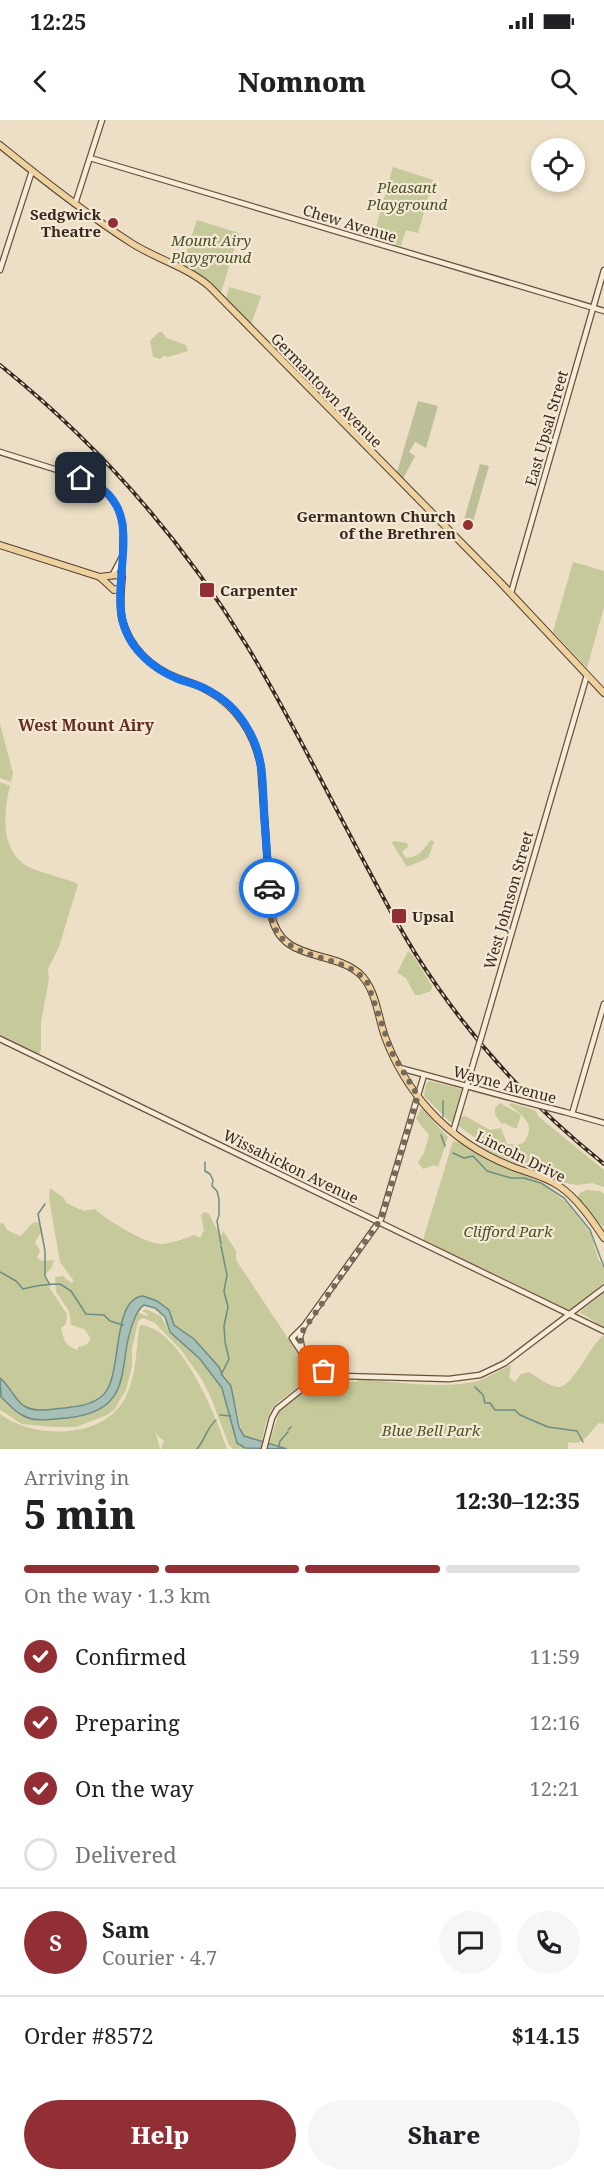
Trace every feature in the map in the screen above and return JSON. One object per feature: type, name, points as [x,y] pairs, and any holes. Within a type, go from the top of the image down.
[{"type":"main road","name":"Germantown Avenue","points":[[0,145],[75,204],[138,246],[209,286],[511,593],[604,693]]},
{"type":"main road","points":[[0,545],[100,577],[114,590],[121,588]]},
{"type":"main road","points":[[100,577],[116,575],[122,577]]},
{"type":"main road","points":[[110,585],[111,576]]},
{"type":"main road","name":"Lincoln Drive","points":[[122,577],[121,609],[124,625],[130,640],[139,652],[166,674],[216,695],[236,712],[249,729],[261,767],[270,908],[274,926],[283,939],[293,947],[345,965],[363,978],[369,987],[385,1036],[400,1068],[418,1096],[453,1132],[487,1155],[559,1185],[572,1197],[604,1238]]},
{"type":"street","points":[[75,204],[102,120]]},
{"type":"street","name":"Chew Avenue","points":[[90,158],[604,311]]},
{"type":"street","points":[[0,270],[32,171]]},
{"type":"street","name":"East Upsal Street","points":[[511,593],[604,270]]},
{"type":"street","name":"Lincoln Drive","points":[[0,452],[86,479],[102,489],[114,501],[124,528],[122,577]]},
{"type":"street","points":[[111,576],[116,571],[123,555]]},
{"type":"street","name":"West Johnson Street","points":[[453,1132],[587,675]]},
{"type":"street","points":[[573,1114],[604,1004]]},
{"type":"street","name":"Wissahickon Avenue","points":[[0,1039],[604,1331]]},
{"type":"street","name":"Wayne Avenue","points":[[400,1068],[604,1123]]},
{"type":"street","points":[[424,1075],[380,1222],[304,1326],[292,1338],[304,1355],[328,1373],[342,1376],[449,1379],[476,1376],[505,1363],[604,1288]]},
{"type":"street","points":[[304,1326],[300,1344],[311,1378],[317,1380],[342,1376]]},
{"type":"street","points":[[300,1390],[314,1366],[321,1368]]},
{"type":"street","points":[[264,1449],[272,1418],[279,1407],[324,1375],[321,1368]]},
{"type":"green space","name":"Pleasant Playground","points":[[393,167],[433,180],[418,233],[406,230],[401,246],[373,238]]},
{"type":"green space","name":"Mount Airy Playground","points":[[197,220],[239,233],[221,293],[208,280],[182,265]]},
{"type":"green space","points":[[229,287],[261,296],[251,325],[226,298]]},
{"type":"green space","points":[[162,332],[166,338],[186,345],[188,351],[160,359],[153,357],[150,341]]},
{"type":"green space","points":[[418,401],[438,406],[426,448],[415,442],[409,452],[415,456],[403,479],[397,472]]},
{"type":"green space","points":[[480,464],[489,466],[473,522],[464,520]]},
{"type":"green space","points":[[573,562],[604,571],[604,607],[587,668],[553,632]]},
{"type":"green space","points":[[0,724],[13,773],[11,782],[0,778]]},
{"type":"green space","points":[[0,782],[10,786],[5,820],[8,842],[13,852],[29,867],[78,884],[59,947],[48,969],[49,979],[41,1022],[41,1050],[38,1056],[0,1038]]},
{"type":"green space","points":[[431,840],[434,842],[428,858],[407,867],[392,843],[394,841],[407,843],[408,847],[402,852],[406,858],[418,854]]},
{"type":"green space","points":[[408,951],[413,955],[432,986],[431,991],[415,995],[406,978],[397,973]]},
{"type":"green space","points":[[429,1081],[462,1089],[454,1120],[451,1123],[424,1096],[426,1084]]},
{"type":"green space","points":[[500,1103],[521,1115],[517,1128],[502,1124],[495,1115],[495,1108]]},
{"type":"green space","points":[[511,1103],[535,1110],[539,1117],[604,1170],[604,1187],[592,1183],[577,1185],[565,1183],[540,1167],[525,1167],[504,1159],[480,1146],[478,1140],[459,1126],[461,1117],[465,1116],[490,1130],[501,1128],[507,1144],[523,1143],[529,1125],[523,1116],[509,1105]]},
{"type":"green space","points":[[421,1108],[448,1137],[438,1167],[435,1165],[423,1169],[418,1162],[424,1153],[429,1135],[416,1119]]},
{"type":"green space","name":"Clifford Park","points":[[453,1141],[459,1142],[493,1163],[535,1179],[566,1202],[591,1234],[598,1259],[604,1268],[604,1283],[571,1310],[567,1310],[423,1240]]},
{"type":"green space","points":[[50,1188],[64,1198],[66,1203],[84,1211],[95,1209],[127,1231],[155,1243],[170,1243],[194,1235],[200,1238],[204,1230],[201,1215],[204,1212],[209,1214],[219,1234],[221,1235],[223,1231],[236,1251],[236,1260],[307,1367],[306,1375],[299,1386],[272,1409],[262,1441],[247,1438],[242,1433],[230,1384],[215,1362],[192,1338],[175,1326],[165,1307],[147,1298],[139,1297],[132,1300],[121,1327],[110,1383],[96,1399],[66,1408],[45,1410],[29,1408],[17,1400],[0,1378],[0,1223],[4,1224],[7,1230],[20,1236],[33,1223],[39,1223],[42,1231],[35,1242],[40,1251],[37,1258],[42,1261],[54,1260],[52,1267],[45,1275],[49,1287],[67,1314],[66,1324],[61,1328],[64,1339],[70,1347],[78,1350],[78,1347],[86,1344],[90,1339],[84,1329],[71,1325],[69,1311],[56,1292],[55,1277],[63,1276],[71,1283],[74,1281],[60,1262],[49,1198]]},
{"type":"green space","points":[[587,1190],[600,1191],[604,1194],[604,1227],[577,1198],[580,1193]]},
{"type":"green space","points":[[604,1293],[604,1328],[580,1313]]},
{"type":"green space","points":[[146,1309],[161,1316],[169,1332],[200,1359],[222,1388],[237,1443],[256,1449],[233,1449],[229,1445],[201,1378],[181,1350],[155,1323],[143,1318],[138,1321],[132,1349],[132,1367],[126,1390],[114,1410],[107,1415],[76,1427],[53,1427],[22,1424],[0,1410],[0,1396],[21,1413],[41,1419],[86,1413],[103,1406],[114,1395],[120,1382],[137,1312],[147,1316],[148,1314],[142,1311]]},
{"type":"green space","points":[[141,1325],[156,1330],[170,1341],[183,1357],[206,1396],[227,1449],[161,1449],[164,1441],[155,1430],[160,1449],[0,1449],[0,1414],[30,1428],[66,1431],[83,1429],[100,1423],[113,1413],[124,1400],[131,1383]]},
{"type":"green space","name":"Blue Bell Park","points":[[604,1335],[604,1424],[599,1423],[586,1438],[578,1442],[568,1442],[568,1449],[287,1449],[269,1444],[279,1412],[309,1386],[328,1381],[357,1382],[357,1379],[434,1385],[464,1384],[478,1381],[511,1365],[509,1378],[515,1382],[521,1374],[529,1372],[548,1384],[559,1387],[570,1380]]},
{"type":"water","points":[[143,1296],[157,1301],[169,1310],[174,1325],[194,1339],[219,1367],[231,1386],[239,1427],[244,1436],[287,1449],[245,1448],[237,1443],[222,1388],[200,1359],[170,1332],[165,1317],[155,1308],[144,1305],[136,1315],[130,1333],[121,1381],[115,1394],[105,1405],[90,1413],[67,1418],[38,1420],[19,1413],[1,1397],[0,1378],[24,1406],[39,1410],[75,1407],[100,1398],[110,1384],[114,1371],[126,1310],[133,1300]]},
{"type":"waterway","points":[[443,1101],[443,1117]]},
{"type":"waterway","points":[[441,1135],[445,1146]]},
{"type":"waterway","points":[[453,1153],[464,1158],[473,1156],[487,1171],[541,1183],[564,1198],[590,1230],[604,1267]]},
{"type":"waterway","points":[[205,1162],[205,1171],[210,1174],[213,1180],[212,1186],[217,1191],[219,1199],[217,1221],[221,1244]]},
{"type":"waterway","points":[[45,1204],[38,1214],[45,1251],[45,1276],[50,1285]]},
{"type":"waterway","points":[[221,1246],[227,1275],[224,1291],[228,1307],[224,1326],[225,1341]]},
{"type":"waterway","points":[[0,1272],[16,1281],[23,1289],[60,1284],[71,1291],[86,1314],[104,1315],[110,1321],[123,1325]]},
{"type":"waterway","points":[[221,1375],[229,1359],[225,1342]]},
{"type":"waterway","points":[[475,1387],[483,1395],[485,1403],[490,1403],[495,1410],[515,1410],[520,1415],[548,1427],[577,1431],[583,1442]]},
{"type":"waterway","points":[[220,1415],[231,1416]]},
{"type":"waterway","points":[[197,1449],[216,1420]]},
{"type":"waterway","points":[[288,1430],[291,1427]]},
{"type":"waterway","points":[[278,1449],[280,1441],[288,1432]]},
{"type":"railway","points":[[0,365],[71,427],[104,460],[166,530],[247,646],[391,911],[435,983],[477,1040],[500,1066],[550,1117],[604,1164]]},
{"type":"way so far","points":[[269,888],[273,921],[283,939],[300,951],[348,966],[367,982],[392,1053],[418,1096],[381,1219],[304,1326],[300,1337],[303,1353],[324,1371]]},
{"type":"place","name":"Sedgwick Theatre","points":[[113,223]]},
{"type":"place","name":"Germantown Church of the Brethren","points":[[468,525]]},
{"type":"place","name":"Carpenter","points":[[207,590]]},
{"type":"place","name":"Upsal","points":[[399,916]]},
{"type":"district","name":"West Mount Airy","points":[[86,725]]},
{"type":"route","points":[[81,478],[105,491],[114,501],[121,515],[124,536],[120,599],[122,620],[133,644],[147,661],[162,671],[203,688],[225,701],[239,716],[252,736],[261,767],[269,888]]}]
